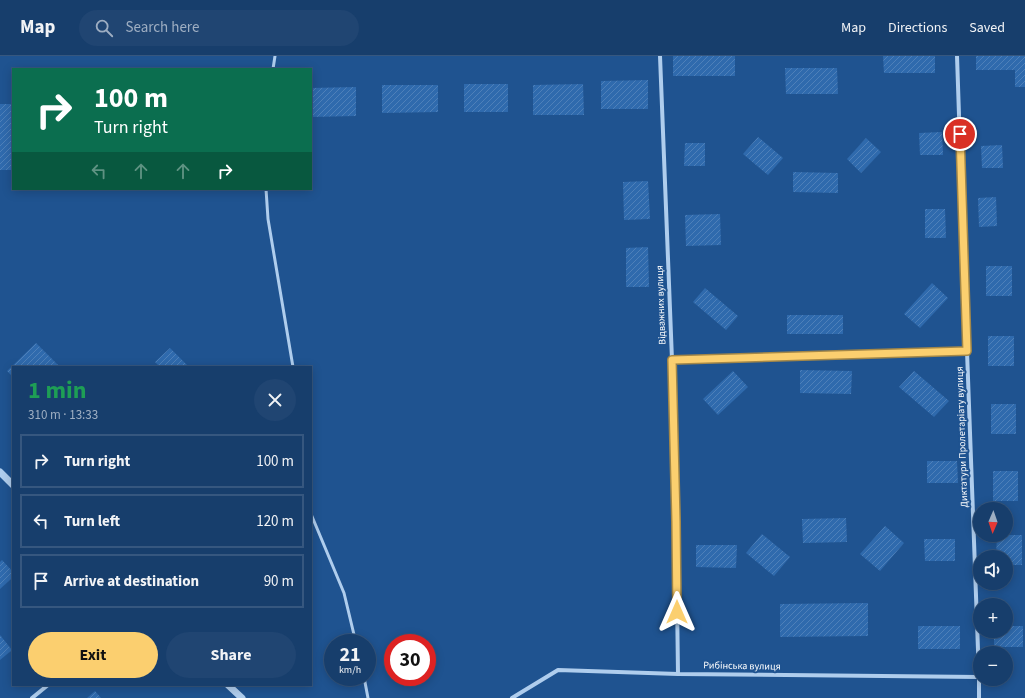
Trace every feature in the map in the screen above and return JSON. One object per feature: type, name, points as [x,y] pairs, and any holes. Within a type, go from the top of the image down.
[{"type":"street","name":"Відважних вулиця","points":[[660,56],[672,360],[678,674]]},
{"type":"street","name":"Диктатури Пролетаріату вулиця","points":[[958,56],[978,646]]},
{"type":"street","points":[[0,472],[12,483]]},
{"type":"street","name":"Рибінська вулиця","points":[[512,698],[558,670],[678,674],[973,677]]},
{"type":"street","points":[[32,698],[47,686]]},
{"type":"street","points":[[229,686],[242,698]]},
{"type":"street","name":"Диктатури Пролетаріату вулиця","points":[[978,698],[979,686]]},
{"type":"lane","points":[[273,68],[275,56]]},
{"type":"lane","points":[[266,190],[268,219],[293,366]]},
{"type":"lane","points":[[672,360],[967,351]]},
{"type":"lane","points":[[312,516],[344,593],[354,634]]},
{"type":"lane","points":[[366,686],[368,698]]},
{"type":"building","points":[[673,56],[735,56],[735,76],[673,76]]},
{"type":"building","points":[[883,56],[935,56],[935,73],[884,73]]},
{"type":"building","points":[[976,56],[1025,56],[1025,87],[1015,87],[1015,70],[976,70]]},
{"type":"building","points":[[785,68],[837,68],[838,94],[786,94]]},
{"type":"building","points":[[648,80],[648,109],[601,109],[601,81]]},
{"type":"building","points":[[464,84],[508,84],[508,112],[464,112]]},
{"type":"building","points":[[583,84],[584,115],[533,115],[533,85]]},
{"type":"building","points":[[382,85],[438,85],[438,112],[382,113]]},
{"type":"building","points":[[356,87],[356,116],[312,117],[312,88]]},
{"type":"building","points":[[0,104],[12,104],[12,170],[0,170]]},
{"type":"building","points":[[942,132],[943,155],[920,155],[919,133]]},
{"type":"building","points":[[758,137],[783,158],[768,175],[743,154]]},
{"type":"building","points":[[866,138],[881,152],[861,173],[847,159]]},
{"type":"building","points":[[685,143],[705,143],[705,166],[684,166]]},
{"type":"building","points":[[1002,145],[1003,168],[982,168],[981,146]]},
{"type":"building","points":[[793,172],[838,173],[838,193],[793,192]]},
{"type":"building","points":[[648,181],[650,219],[624,220],[623,182]]},
{"type":"building","points":[[996,197],[997,226],[979,227],[978,198]]},
{"type":"building","points":[[925,209],[945,209],[946,238],[925,238]]},
{"type":"building","points":[[720,214],[721,245],[686,246],[685,215]]},
{"type":"building","points":[[648,247],[649,287],[626,287],[626,248]]},
{"type":"building","points":[[986,266],[1012,266],[1012,296],[986,296]]},
{"type":"building","points":[[932,283],[948,298],[920,328],[904,314]]},
{"type":"building","points":[[705,288],[738,316],[726,330],[693,302]]},
{"type":"building","points":[[787,315],[843,315],[843,334],[787,334]]},
{"type":"building","points":[[988,336],[1014,336],[1014,366],[988,366]]},
{"type":"building","points":[[36,343],[59,366],[12,366]]},
{"type":"building","points":[[170,348],[188,366],[159,366],[155,362]]},
{"type":"building","points":[[12,366],[12,376],[7,371]]},
{"type":"building","points":[[800,370],[852,371],[851,394],[800,393]]},
{"type":"building","points":[[733,371],[748,387],[718,415],[703,399]]},
{"type":"building","points":[[914,371],[949,401],[934,417],[899,387]]},
{"type":"building","points":[[991,404],[1016,404],[1016,434],[991,434]]},
{"type":"building","points":[[927,461],[957,461],[958,483],[927,483]]},
{"type":"building","points":[[993,471],[1018,471],[1018,501],[993,501]]},
{"type":"building","points":[[846,518],[847,542],[803,543],[802,519]]},
{"type":"building","points":[[885,526],[904,543],[880,571],[860,554]]},
{"type":"building","points":[[762,534],[790,557],[774,576],[746,553]]},
{"type":"building","points":[[1013,535],[1022,535],[1022,565],[1013,565],[1013,550],[996,550],[997,542],[1013,542]]},
{"type":"building","points":[[924,539],[955,539],[955,561],[925,561]]},
{"type":"building","points":[[696,545],[737,545],[736,568],[696,567]]},
{"type":"building","points":[[2,560],[12,571],[12,578],[0,589],[0,562]]},
{"type":"building","points":[[868,603],[868,636],[780,637],[780,604]]},
{"type":"building","points":[[918,626],[960,626],[960,649],[918,649]]},
{"type":"building","points":[[1013,626],[1023,626],[1023,647],[994,646],[994,638],[1013,638]]},
{"type":"building","points":[[0,635],[12,650],[0,660]]},
{"type":"building","points":[[95,691],[101,698],[87,698]]},
{"type":"route","points":[[677,612],[672,360],[967,351],[960,134]]}]
